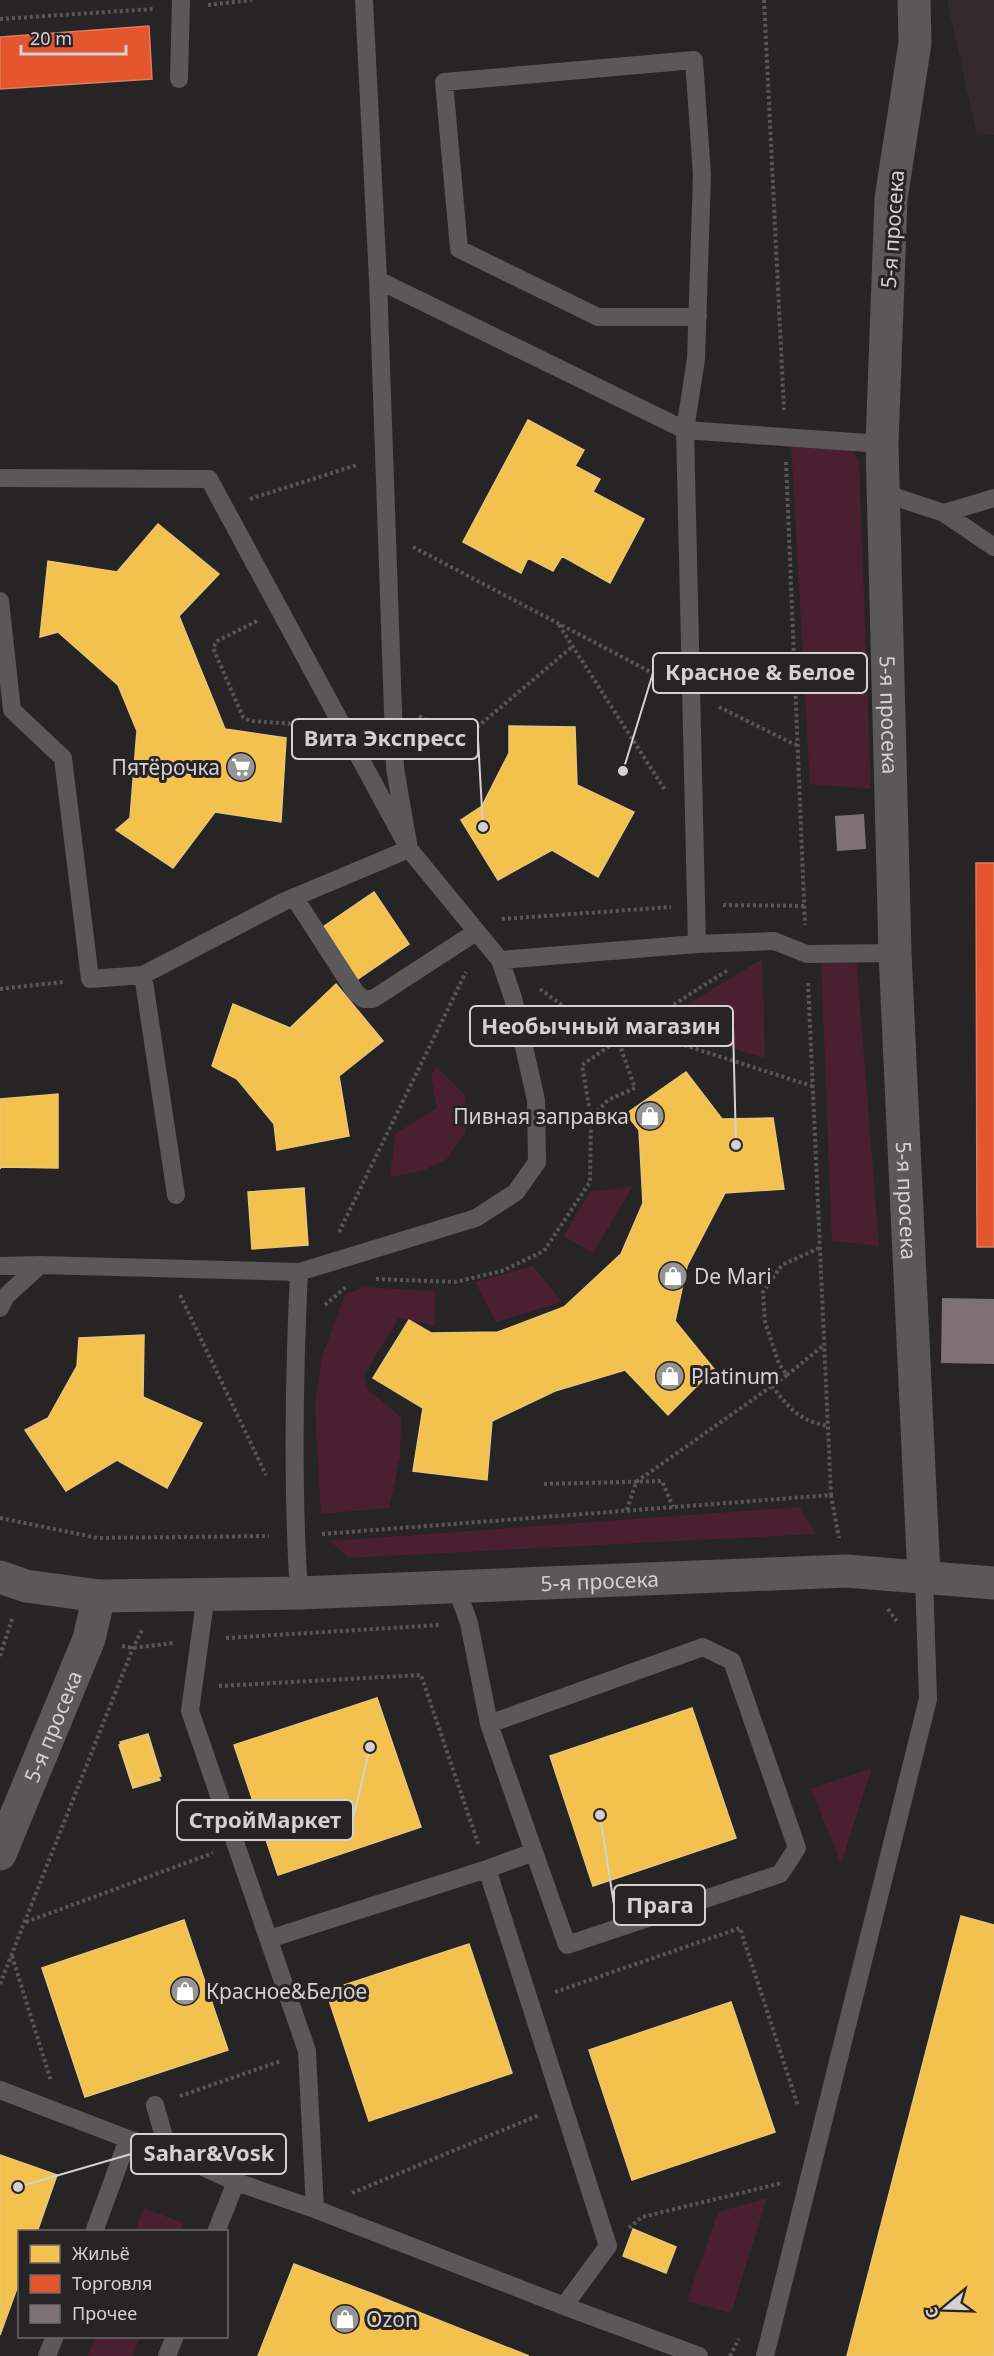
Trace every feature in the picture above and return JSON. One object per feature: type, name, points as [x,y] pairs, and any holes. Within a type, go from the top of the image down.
[{"type":"street","name":"5-я просека","points":[[0,1577],[26,1586],[99,1596],[299,1593],[846,1571],[924,1577],[895,953],[882,444],[891,199],[915,44],[914,0]]},
{"type":"street","points":[[924,1577],[994,1583]]},
{"type":"street","name":"5-я просека","points":[[0,1854],[89,1639],[99,1596]]},
{"type":"lane","points":[[364,0],[378,280],[395,768],[408,849]]},
{"type":"lane","points":[[179,79],[181,4]]},
{"type":"lane","points":[[697,944],[685,430],[696,359],[698,317],[702,175],[694,60],[444,82],[459,249],[598,317],[698,317]]},
{"type":"lane","points":[[378,280],[685,430],[882,444]]},
{"type":"lane","points":[[0,478],[209,479],[408,849],[500,960],[513,998],[536,1100],[537,1162],[516,1192],[476,1218],[299,1272],[40,1265],[0,1266]]},
{"type":"lane","points":[[883,493],[944,513],[994,547]]},
{"type":"lane","points":[[944,513],[994,498]]},
{"type":"lane","points":[[0,601],[12,710],[63,758],[90,979],[143,975],[294,897],[408,849]]},
{"type":"lane","points":[[294,897],[356,993],[364,999],[373,999],[475,930]]},
{"type":"lane","points":[[500,960],[697,944],[774,941],[807,954],[895,953]]},
{"type":"lane","points":[[143,975],[176,1195]]},
{"type":"lane","points":[[0,1308],[6,1296],[40,1265]]},
{"type":"lane","points":[[299,1272],[295,1346],[296,1536],[299,1593]]},
{"type":"lane","points":[[765,2356],[928,1699],[924,1577]]},
{"type":"lane","points":[[456,1587],[469,1623],[489,1724],[567,1945],[780,1874],[797,1848],[732,1661],[703,1647],[489,1724]]},
{"type":"lane","points":[[206,1594],[190,1711],[307,2051],[315,2209]]},
{"type":"lane","points":[[269,1939],[534,1852]]},
{"type":"lane","points":[[487,1869],[608,2246],[564,2306]]},
{"type":"lane","points":[[0,2090],[128,2139],[168,2151],[236,2182],[315,2209],[699,2356]]},
{"type":"lane","points":[[155,2105],[168,2151]]},
{"type":"lane","points":[[95,2230],[128,2139]]},
{"type":"lane","points":[[217,2230],[236,2182]]},
{"type":"lane","points":[[47,2356],[55,2338]]},
{"type":"lane","points":[[167,2356],[175,2338]]},
{"type":"path","points":[[0,19],[252,0]]},
{"type":"path","points":[[0,1518],[98,1538],[296,1536],[831,1494],[764,0]]},
{"type":"path","points":[[225,507],[384,457]]},
{"type":"path","points":[[386,532],[558,624],[796,745]]},
{"type":"path","points":[[279,609],[217,641],[213,648],[243,717],[250,721],[343,727]]},
{"type":"path","points":[[558,624],[695,836]]},
{"type":"path","points":[[392,701],[460,737],[469,734],[573,646]]},
{"type":"path","points":[[323,1265],[475,930],[696,905],[804,906]]},
{"type":"path","points":[[500,960],[565,1007],[812,1086]]},
{"type":"path","points":[[0,989],[90,979]]},
{"type":"path","points":[[591,1118],[582,1065],[618,1040]]},
{"type":"path","points":[[787,1375],[779,1364],[765,1322],[763,1292],[782,1265],[819,1248]]},
{"type":"path","points":[[168,1270],[270,1482]]},
{"type":"path","points":[[627,1510],[636,1482],[772,1386],[824,1345]]},
{"type":"path","points":[[772,1386],[789,1408],[809,1422],[828,1426]]},
{"type":"path","points":[[544,1484],[662,1481],[672,1507]]},
{"type":"path","points":[[0,1984],[133,1648],[160,1594]]},
{"type":"path","points":[[884,1604],[902,1630]]},
{"type":"path","points":[[6,1614],[20,1618]]},
{"type":"path","points":[[0,1656],[13,1616]]},
{"type":"path","points":[[89,1639],[133,1648],[200,1640],[469,1623]]},
{"type":"path","points":[[193,1688],[421,1675],[487,1869]]},
{"type":"path","points":[[24,1922],[236,1844]]},
{"type":"path","points":[[529,2001],[740,1928],[800,2114]]},
{"type":"path","points":[[11,1955],[61,2113]]},
{"type":"path","points":[[155,2105],[307,2051]]},
{"type":"path","points":[[315,2209],[562,2105]]},
{"type":"path","points":[[608,2246],[642,2217],[789,2181]]},
{"type":"path","points":[[730,2356],[745,2330]]},
{"type":"shaded area","points":[[947,0],[994,0],[994,135],[977,136]]},
{"type":"shaded area","points":[[844,436],[859,461],[871,789],[810,784],[791,444]]},
{"type":"shaded area","points":[[856,956],[879,1246],[832,1241],[821,961]]},
{"type":"shaded area","points":[[762,959],[765,1058],[653,1025]]},
{"type":"shaded area","points":[[436,1066],[465,1095],[465,1133],[446,1160],[422,1171],[390,1177],[395,1134],[437,1108],[431,1077]]},
{"type":"shaded area","points":[[633,1186],[593,1253],[563,1236],[590,1192]]},
{"type":"shaded area","points":[[533,1266],[562,1302],[496,1322],[475,1282]]},
{"type":"shaded area","points":[[364,1287],[435,1291],[435,1326],[399,1318],[364,1375],[368,1390],[401,1417],[400,1458],[389,1508],[321,1514],[315,1406],[322,1356],[345,1295]]},
{"type":"shaded area","points":[[799,1507],[816,1534],[349,1558],[330,1541]]},
{"type":"shaded area","points":[[872,1768],[841,1863],[811,1789]]},
{"type":"shaded area","points":[[767,2198],[731,2313],[687,2301],[718,2212]]},
{"type":"shaded area","points":[[144,2208],[183,2223],[180,2230],[135,2230]]},
{"type":"shaded area","points":[[94,2338],[140,2338],[133,2356],[88,2356]]},
{"type":"building: Жильё","points":[[528,420],[584,450],[575,466],[600,479],[593,492],[644,519],[610,583],[562,556],[553,571],[528,558],[521,573],[463,542]]},
{"type":"building: Жильё","points":[[158,524],[219,574],[179,616],[225,729],[286,738],[281,822],[215,812],[173,868],[116,830],[130,818],[137,731],[118,685],[58,632],[40,637],[48,561],[117,572]]},
{"type":"building: Жильё","points":[[509,726],[575,727],[577,785],[634,812],[598,877],[552,850],[498,880],[461,820],[482,806],[509,753]]},
{"type":"building: Жильё","points":[[374,892],[409,944],[355,981],[320,929]]},
{"type":"building: Жильё","points":[[336,984],[383,1041],[339,1076],[349,1136],[277,1150],[274,1124],[237,1079],[212,1066],[233,1004],[290,1028]]},
{"type":"building: Жильё","points":[[686,1072],[722,1119],[773,1118],[784,1189],[725,1193],[687,1266],[675,1321],[714,1369],[668,1415],[625,1370],[555,1391],[492,1421],[487,1480],[413,1471],[423,1408],[373,1378],[409,1320],[431,1333],[498,1332],[564,1307],[621,1254],[643,1203],[639,1130],[626,1114]]},
{"type":"building: Жильё","points":[[58,1094],[58,1168],[1,1167],[0,1169],[0,1099]]},
{"type":"building: Жильё","points":[[304,1188],[308,1245],[252,1249],[248,1192]]},
{"type":"building: Жильё","points":[[144,1335],[143,1397],[202,1423],[167,1488],[117,1460],[66,1491],[25,1430],[48,1418],[77,1366],[79,1338]]},
{"type":"building: Жильё","points":[[377,1698],[421,1827],[278,1875],[234,1745]]},
{"type":"building: Жильё","points":[[692,1708],[736,1838],[593,1886],[550,1756]]},
{"type":"building: Жильё","points":[[148,1734],[161,1776],[134,1785],[120,1742]]},
{"type":"building: Жильё","points":[[146,1736],[160,1780],[133,1788],[119,1745]]},
{"type":"building: Жильё","points":[[961,1916],[994,1925],[994,2356],[847,2356]]},
{"type":"building: Жильё","points":[[184,1920],[228,2050],[85,2097],[42,1968]]},
{"type":"building: Жильё","points":[[469,1944],[512,2073],[369,2121],[326,1991]]},
{"type":"building: Жильё","points":[[731,2002],[775,2132],[632,2180],[589,2050]]},
{"type":"building: Жильё","points":[[0,2155],[57,2175],[38,2230],[18,2230],[18,2286],[0,2335]]},
{"type":"building: Жильё","points":[[633,2229],[676,2247],[666,2273],[623,2256]]},
{"type":"building: Жильё","points":[[294,2264],[373,2294],[529,2356],[258,2356]]},
{"type":"building: Торговля","points":[[149,26],[152,79],[0,89],[0,37]]},
{"type":"building: Торговля","points":[[976,863],[994,863],[994,1247],[977,1247]]},
{"type":"building: Прочее","points":[[864,814],[866,849],[837,851],[835,816]]},
{"type":"building: Прочее","points":[[942,1298],[994,1299],[994,1364],[941,1363]]},
{"type":"place","name":"Пятёрочка","points":[[241,767]]},
{"type":"place","name":"Красное & Белое","points":[[623,771]]},
{"type":"place","name":"Вита Экспресс","points":[[483,827]]},
{"type":"place","name":"Пивная заправка","points":[[650,1116]]},
{"type":"place","name":"Необычный магазин","points":[[736,1145]]},
{"type":"place","name":"De Mari","points":[[673,1276]]},
{"type":"place","name":"Platinum","points":[[670,1376]]},
{"type":"place","name":"СтройМаркет","points":[[370,1747]]},
{"type":"place","name":"Прага","points":[[600,1815]]},
{"type":"place","name":"Красное&Белое","points":[[185,1991]]},
{"type":"place","name":"Sahar&Vosk","points":[[18,2187]]},
{"type":"place","name":"Ozon","points":[[345,2319]]}]
